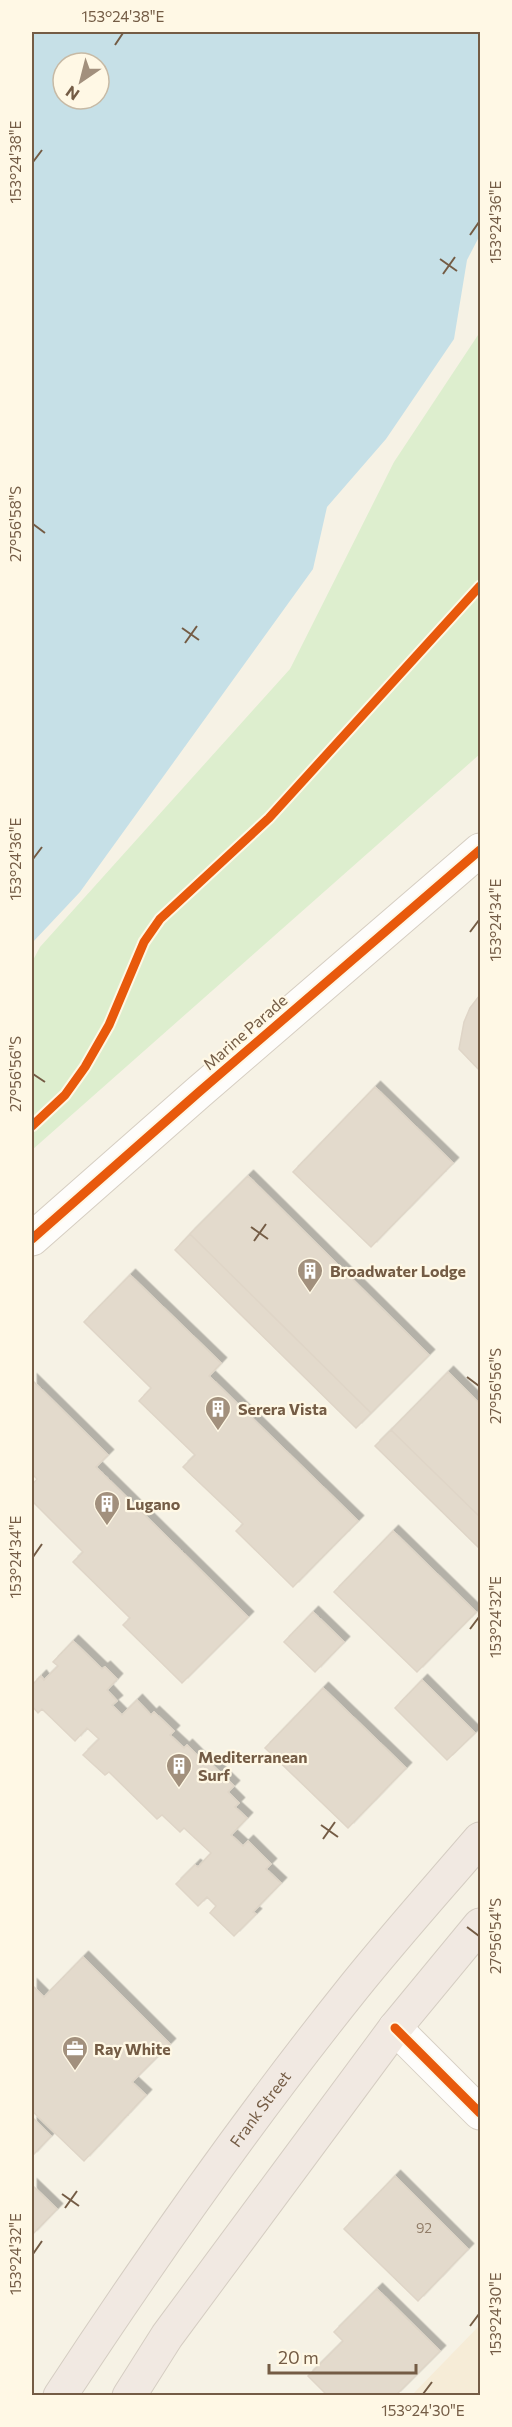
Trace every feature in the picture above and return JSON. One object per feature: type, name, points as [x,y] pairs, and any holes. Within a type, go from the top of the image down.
[{"type":"highway","name":"Frank Street","points":[[60,2396],[122,2301],[266,2101],[354,1986],[480,1839]]},
{"type":"highway","points":[[129,2396],[174,2327],[395,2028],[480,1925]]},
{"type":"street","name":"Marine Parade","points":[[32,1239],[480,850]]},
{"type":"street","points":[[395,2028],[480,2113]]},
{"type":"shaded area","points":[[480,2325],[480,2395],[412,2395]]},
{"type":"green space","points":[[480,332],[480,754],[32,1150],[32,962],[40,947],[290,669],[394,462]]},
{"type":"water","points":[[32,32],[480,32],[480,235],[467,260],[454,339],[386,439],[327,507],[313,569],[80,892],[32,943]]},
{"type":"building","points":[[480,995],[480,1071],[459,1049],[464,1022],[470,1008]]},
{"type":"building","points":[[375,1087],[453,1163],[371,1247],[293,1172]]},
{"type":"building","name":"Broadwater Lodge","points":[[248,1176],[429,1355],[371,1413],[190,1234]]},
{"type":"building","points":[[190,1234],[371,1413],[356,1428],[175,1250]]},
{"type":"building","name":"Serera Vista","points":[[130,1275],[221,1363],[209,1376],[358,1521],[293,1587],[236,1531],[243,1524],[183,1467],[195,1455],[139,1401],[151,1388],[84,1322]]},
{"type":"building","points":[[448,1372],[480,1404],[480,1517],[391,1430]]},
{"type":"building","name":"Lugano","points":[[32,1380],[108,1455],[96,1467],[248,1617],[182,1683],[123,1625],[130,1618],[73,1562],[83,1552],[32,1501],[32,1485],[37,1479],[32,1474]]},
{"type":"building","points":[[391,1430],[480,1517],[480,1549],[375,1446]]},
{"type":"building","points":[[393,1531],[476,1612],[417,1672],[334,1592]]},
{"type":"building","points":[[313,1612],[344,1642],[315,1672],[284,1642]]},
{"type":"building","name":"Mediterranean Surf","points":[[73,1641],[102,1669],[105,1667],[117,1679],[107,1690],[117,1701],[112,1705],[122,1715],[137,1700],[151,1715],[154,1712],[174,1731],[170,1735],[184,1748],[187,1745],[204,1762],[206,1759],[234,1786],[228,1792],[239,1803],[235,1807],[247,1818],[231,1835],[243,1846],[248,1841],[271,1864],[266,1869],[281,1883],[253,1912],[256,1914],[234,1936],[210,1913],[216,1906],[207,1897],[198,1906],[176,1884],[195,1865],[198,1867],[211,1853],[184,1828],[180,1832],[162,1815],[157,1819],[109,1772],[105,1775],[83,1755],[99,1739],[87,1728],[75,1741],[42,1709],[38,1713],[32,1706],[32,1685],[41,1676],[44,1680],[58,1666],[53,1662]]},
{"type":"building","points":[[422,1680],[475,1733],[447,1760],[395,1708]]},
{"type":"building","points":[[323,1688],[406,1768],[348,1828],[265,1748]]},
{"type":"building","points":[[83,1957],[170,2044],[132,2082],[146,2095],[84,2161],[32,2111],[32,1985],[44,1997]]},
{"type":"building","points":[[32,2117],[51,2136],[32,2156]]},
{"type":"building","points":[[395,2176],[468,2249],[418,2301],[344,2229]]},
{"type":"building","points":[[32,2185],[57,2209],[32,2235]]},
{"type":"building","points":[[377,2289],[440,2351],[395,2396],[328,2396],[308,2376],[343,2341],[334,2332]]},
{"type":"cycle path","points":[[32,1126],[65,1095],[85,1067],[109,1025],[144,942],[160,919],[269,818],[480,586]]},
{"type":"cycle path","points":[[32,1239],[480,850]]},
{"type":"cycle path","points":[[395,2028],[480,2113]]},
{"type":"place","name":"Broadwater Lodge","points":[[310,1294]]},
{"type":"place","name":"Serera Vista","points":[[218,1432]]},
{"type":"place","name":"Lugano","points":[[107,1527]]},
{"type":"place","name":"Mediterranean Surf","points":[[179,1789]]},
{"type":"place","name":"Ray White","points":[[75,2072]]}]
